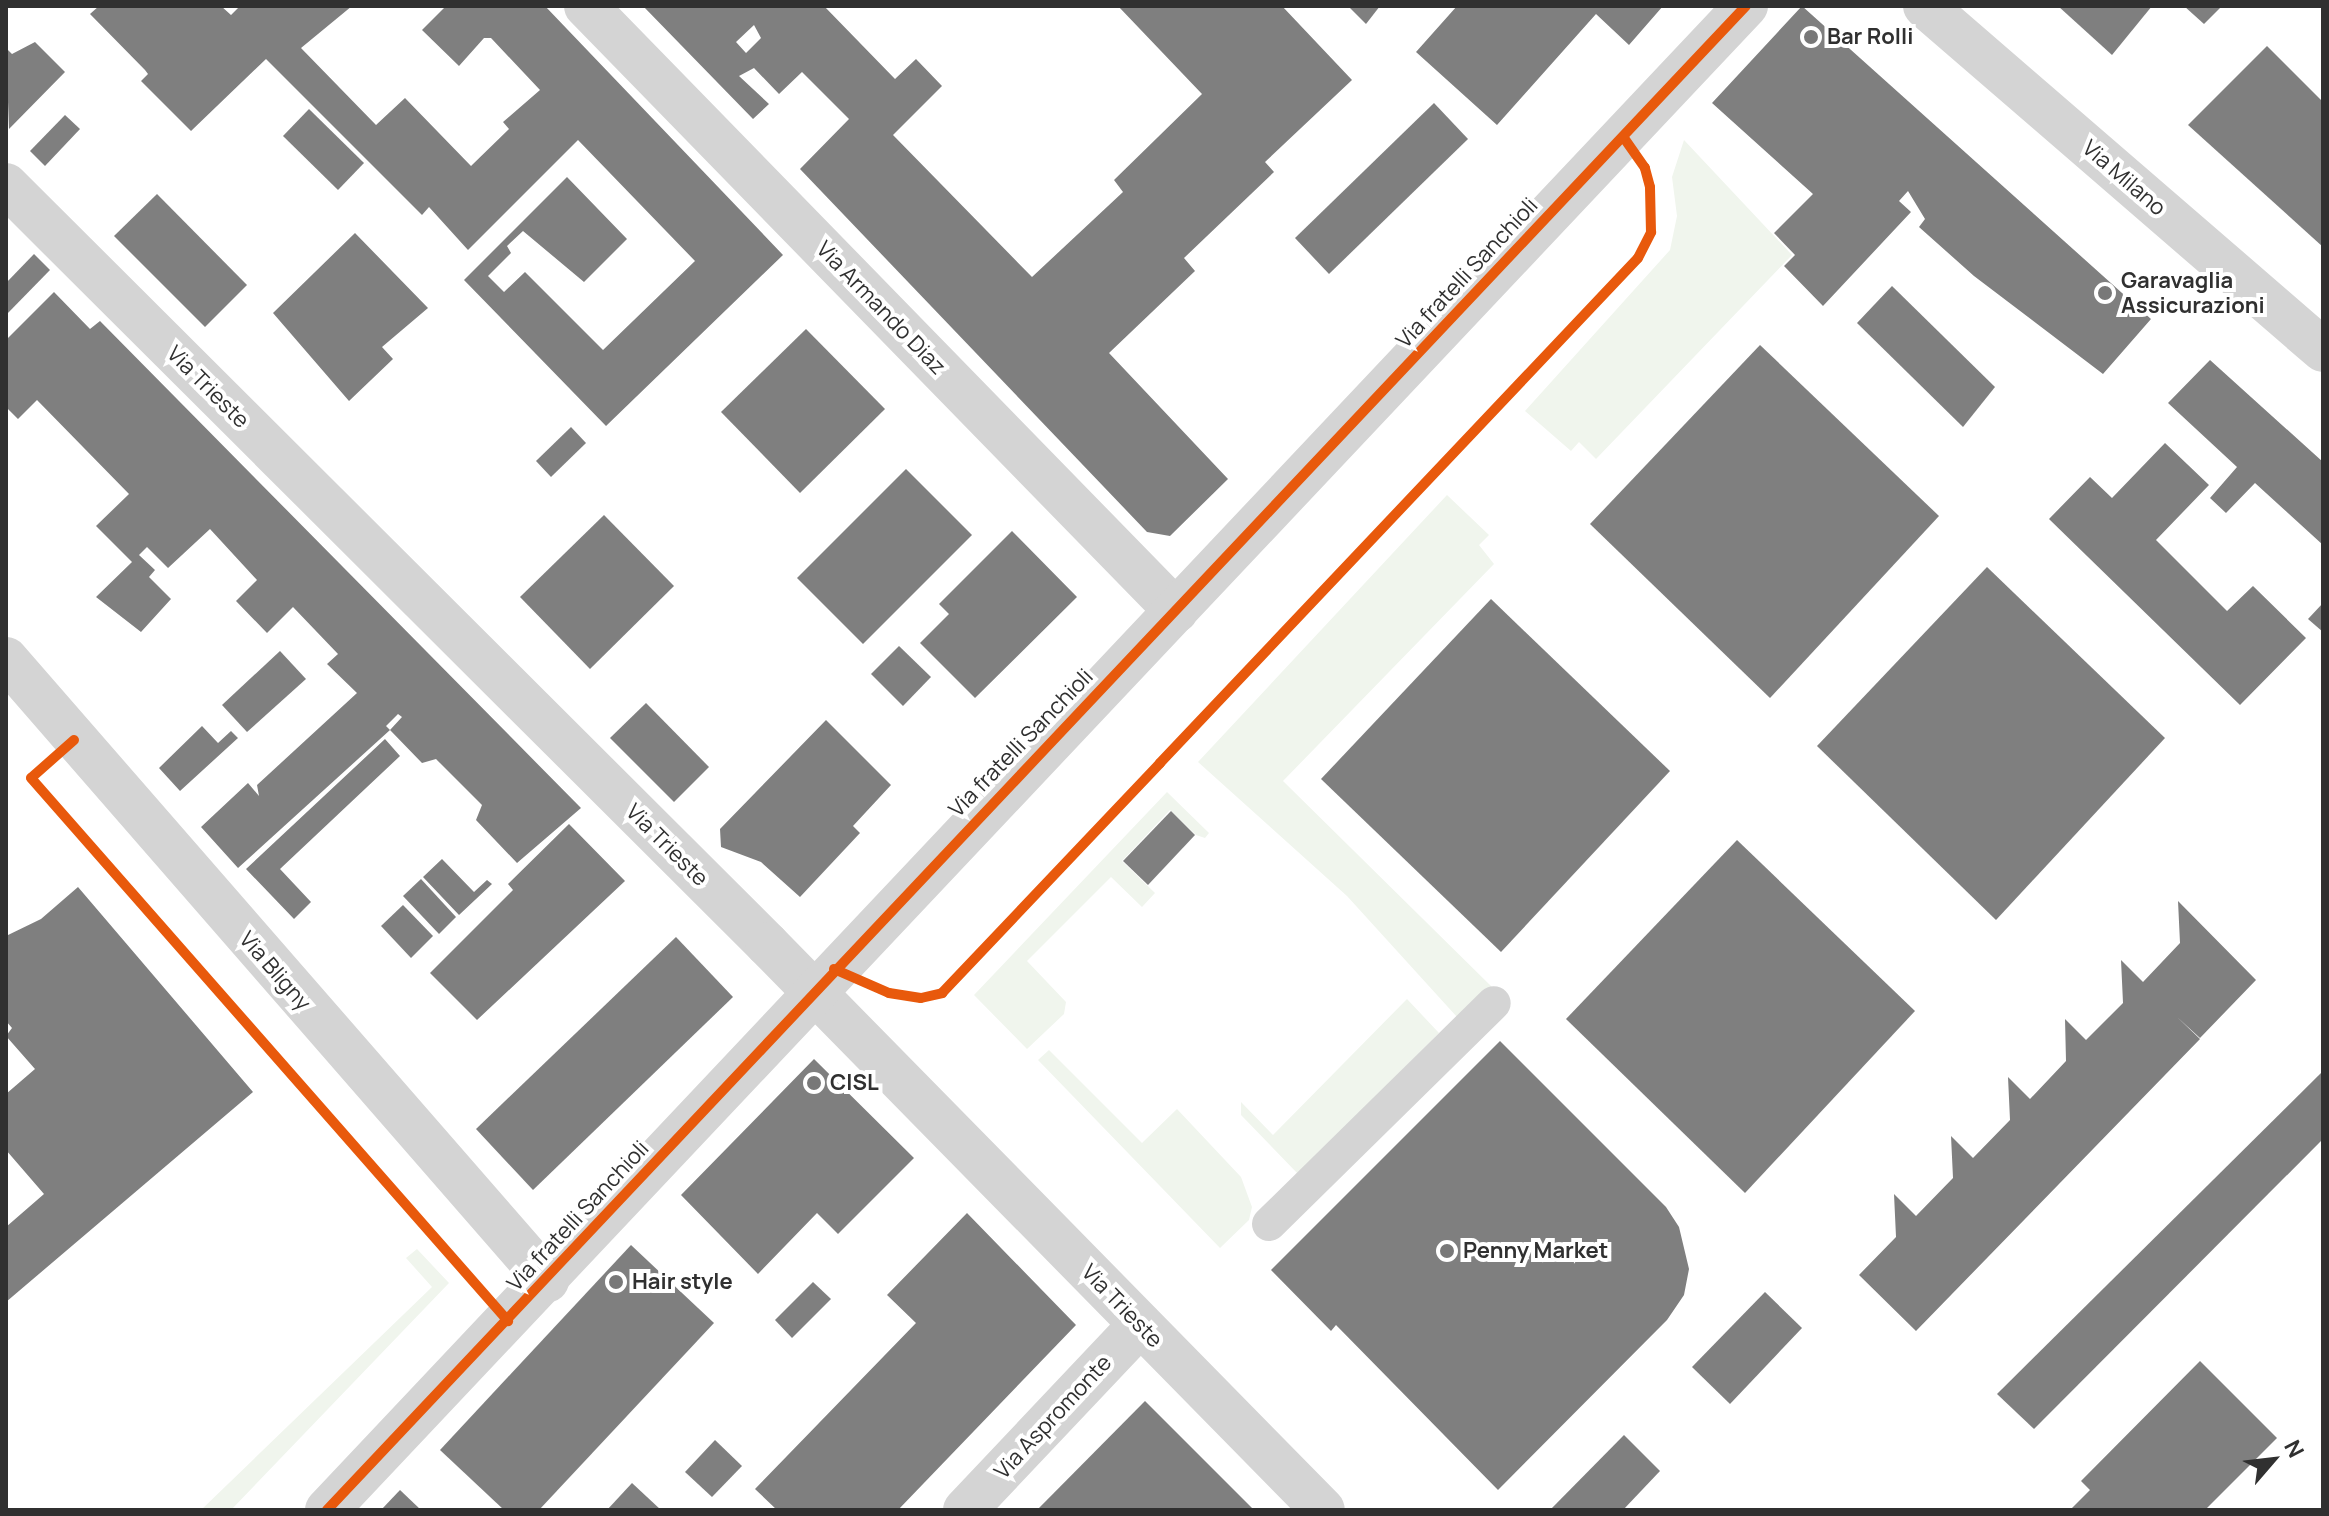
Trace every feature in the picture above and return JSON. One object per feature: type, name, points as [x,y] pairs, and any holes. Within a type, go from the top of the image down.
[{"type":"street","name":"Via Armando Diaz","points":[[586,6],[1176,611]]},
{"type":"street","name":"Via fratelli Sanchioli","points":[[327,1510],[547,1280],[812,991],[1176,611],[1746,6]]},
{"type":"street","name":"Via Milano","points":[[1925,6],[2323,350]]},
{"type":"street","name":"Via Trieste","points":[[6,185],[812,991],[1323,1510]]},
{"type":"street","name":"Via Bligny","points":[[6,659],[547,1280]]},
{"type":"street","name":"Via Aspromonte","points":[[965,1510],[1140,1325]]},
{"type":"lane","points":[[1269,1224],[1494,1003]]},
{"type":"shaded area","points":[[1684,140],[1792,255],[1596,459],[1579,442],[1571,451],[1525,411],[1670,250],[1677,216],[1672,177]]},
{"type":"shaded area","points":[[1447,495],[1489,535],[1479,545],[1494,564],[1283,781],[1492,987],[1457,1017],[1347,896],[1198,762]]},
{"type":"shaded area","points":[[1167,792],[1209,833],[1205,838],[1196,835],[1170,810],[1122,861],[1155,893],[1142,907],[1111,877],[1027,961],[1066,1002],[1064,1014],[1027,1049],[974,995]]},
{"type":"shaded area","points":[[1407,999],[1439,1033],[1298,1174],[1241,1115],[1241,1102],[1273,1135]]},
{"type":"shaded area","points":[[1049,1050],[1142,1143],[1177,1109],[1241,1177],[1252,1207],[1249,1220],[1220,1248],[1038,1060]]},
{"type":"shaded area","points":[[417,1249],[449,1283],[231,1510],[201,1510],[432,1287],[406,1258]]},
{"type":"building","points":[[99,6],[221,6],[231,15],[240,6],[352,6],[301,48],[376,125],[405,98],[471,166],[509,129],[503,122],[540,90],[491,38],[484,38],[459,66],[422,30],[446,6],[545,6],[783,255],[606,426],[464,280],[567,177],[627,239],[584,282],[523,231],[507,246],[511,253],[488,276],[504,292],[525,272],[603,350],[695,261],[578,140],[468,250],[429,207],[422,215],[266,59],[191,131],[141,81],[148,74],[145,70],[90,14]]},
{"type":"building","points":[[643,6],[824,6],[895,79],[916,59],[942,86],[893,135],[1032,277],[1123,192],[1114,180],[1202,94],[1118,6],[1282,6],[1352,80],[1265,162],[1274,172],[1184,258],[1195,271],[1109,353],[1228,479],[1170,536],[1147,532],[800,169],[849,119],[802,72],[779,94],[754,68],[739,76],[769,104],[753,119]],"holes":[[[754,25],[761,38],[746,53],[736,42]]]},
{"type":"building","points":[[1348,6],[1380,6],[1366,24]]},
{"type":"building","points":[[1457,6],[1663,6],[1629,45],[1596,14],[1497,125],[1416,52]]},
{"type":"building","points":[[1802,6],[2151,319],[2103,374],[1974,276],[1919,227],[1925,219],[1908,191],[1899,201],[1911,212],[1823,306],[1784,266],[1795,255],[1774,233],[1813,194],[1712,103]]},
{"type":"building","points":[[2058,6],[2152,6],[2112,55]]},
{"type":"building","points":[[2184,6],[2222,6],[2204,24]]},
{"type":"building","points":[[35,42],[65,72],[9,129],[6,48],[12,54]]},
{"type":"building","points":[[2267,46],[2323,102],[2323,247],[2188,125]]},
{"type":"building","points":[[1434,103],[1468,139],[1329,274],[1295,238]]},
{"type":"building","points":[[309,109],[364,163],[338,190],[283,136]]},
{"type":"building","points":[[65,115],[80,129],[45,166],[30,151]]},
{"type":"building","points":[[157,194],[247,285],[205,327],[114,236]]},
{"type":"building","points":[[355,233],[428,308],[382,347],[393,359],[349,401],[273,313]]},
{"type":"building","points":[[34,254],[50,270],[6,315],[6,283]]},
{"type":"building","points":[[1892,286],[1995,387],[1963,427],[1857,323]]},
{"type":"building","points":[[54,292],[90,329],[100,321],[581,808],[517,863],[476,820],[482,805],[436,759],[422,763],[390,730],[238,868],[201,827],[248,783],[259,796],[257,785],[357,693],[327,664],[338,654],[293,607],[267,633],[236,601],[257,580],[210,529],[168,568],[147,547],[139,555],[155,570],[149,577],[171,599],[141,632],[96,597],[132,562],[96,526],[129,494],[37,400],[18,419],[6,407],[6,340]],"holes":[[[398,714],[402,717],[390,730],[386,726]]]},
{"type":"building","points":[[806,329],[885,409],[800,493],[721,412]]},
{"type":"building","points":[[1760,345],[1939,516],[1770,698],[1590,524]]},
{"type":"building","points":[[2210,360],[2323,462],[2323,545],[2255,483],[2226,513],[2210,498],[2237,467],[2168,403]]},
{"type":"building","points":[[571,427],[586,443],[551,477],[536,461]]},
{"type":"building","points":[[2165,443],[2209,485],[2156,540],[2227,611],[2253,586],[2306,638],[2240,705],[2049,519],[2090,477],[2112,498]]},
{"type":"building","points":[[906,469],[972,535],[863,644],[797,578]]},
{"type":"building","points":[[604,515],[674,586],[590,669],[520,597]]},
{"type":"building","points":[[1012,531],[1077,597],[975,698],[920,643],[949,614],[939,604]]},
{"type":"building","points":[[1987,567],[2165,738],[1996,920],[1817,746]]},
{"type":"building","points":[[1491,599],[1670,771],[1501,952],[1321,779]]},
{"type":"building","points":[[2323,603],[2323,632],[2308,619]]},
{"type":"building","points":[[899,646],[931,677],[903,706],[871,674]]},
{"type":"building","points":[[280,651],[306,679],[247,732],[222,705]]},
{"type":"building","points":[[646,703],[709,767],[674,802],[610,738]]},
{"type":"building","points":[[826,720],[891,785],[853,826],[860,833],[800,897],[761,862],[721,847],[720,829]]},
{"type":"building","points":[[202,726],[218,743],[231,731],[238,738],[180,791],[159,768]]},
{"type":"building","points":[[385,739],[400,756],[280,869],[311,902],[294,919],[246,869]]},
{"type":"building","points":[[1171,811],[1195,835],[1148,885],[1123,861]]},
{"type":"building","points":[[569,824],[625,881],[477,1020],[430,973],[513,890],[508,884]]},
{"type":"building","points":[[1737,840],[1915,1011],[1745,1193],[1566,1019]]},
{"type":"building","points":[[442,859],[474,892],[487,880],[492,884],[459,915],[423,877]]},
{"type":"building","points":[[421,879],[456,917],[439,934],[403,896]]},
{"type":"building","points":[[78,887],[253,1092],[6,1302],[6,1227],[44,1194],[6,1150],[6,1094],[35,1069],[6,1036],[12,1028],[6,1021],[6,936],[41,919]]},
{"type":"building","points":[[2178,901],[2256,980],[2200,1038],[2177,1017],[2200,1039],[1916,1331],[1859,1275],[1896,1237],[1894,1194],[1916,1216],[1953,1178],[1951,1136],[1973,1158],[2010,1120],[2008,1077],[2030,1099],[2066,1061],[2065,1019],[2086,1040],[2123,1003],[2121,960],[2143,982],[2180,943]]},
{"type":"building","points":[[403,905],[433,936],[411,958],[381,926]]},
{"type":"building","points":[[676,937],[733,997],[533,1190],[476,1129]]},
{"type":"building","points":[[1500,1041],[1666,1207],[1679,1227],[1689,1269],[1684,1295],[1667,1320],[1498,1490],[1336,1325],[1331,1331],[1271,1270]]},
{"type":"building","points":[[814,1059],[914,1158],[838,1234],[817,1213],[758,1274],[681,1195]]},
{"type":"building","points":[[2323,1071],[2323,1139],[2034,1429],[1997,1394]]},
{"type":"building","points":[[967,1213],[1076,1325],[898,1510],[777,1510],[755,1489],[916,1323],[887,1295]]},
{"type":"building","points":[[631,1245],[714,1323],[539,1510],[504,1510],[440,1450]]},
{"type":"building","points":[[813,1282],[831,1299],[792,1338],[775,1320]]},
{"type":"building","points":[[1765,1292],[1802,1328],[1730,1404],[1692,1367]]},
{"type":"building","points":[[2200,1361],[2277,1438],[2205,1510],[2070,1510],[2090,1490],[2081,1481]]},
{"type":"building","points":[[1145,1401],[1254,1510],[1037,1510]]},
{"type":"building","points":[[1624,1435],[1660,1471],[1623,1510],[1550,1510]]},
{"type":"building","points":[[715,1440],[742,1466],[712,1497],[685,1472]]},
{"type":"building","points":[[632,1483],[661,1510],[607,1510]]},
{"type":"building","points":[[400,1490],[421,1510],[381,1510]]},
{"type":"cycle path","points":[[327,1510],[1746,6]]},
{"type":"cycle path","points":[[834,969],[889,993],[921,998],[942,993],[1638,258],[1651,232],[1650,187],[1645,168],[1623,137]]},
{"type":"cycle path","points":[[74,740],[31,778],[508,1321]]},
{"type":"place","name":"Bar Rolli","points":[[1811,37]]},
{"type":"place","name":"Garavaglia Assicurazioni","points":[[2105,293]]},
{"type":"place","name":"CISL","points":[[814,1083]]},
{"type":"place","name":"Penny Market","points":[[1447,1251]]},
{"type":"place","name":"Hair style","points":[[616,1282]]}]
